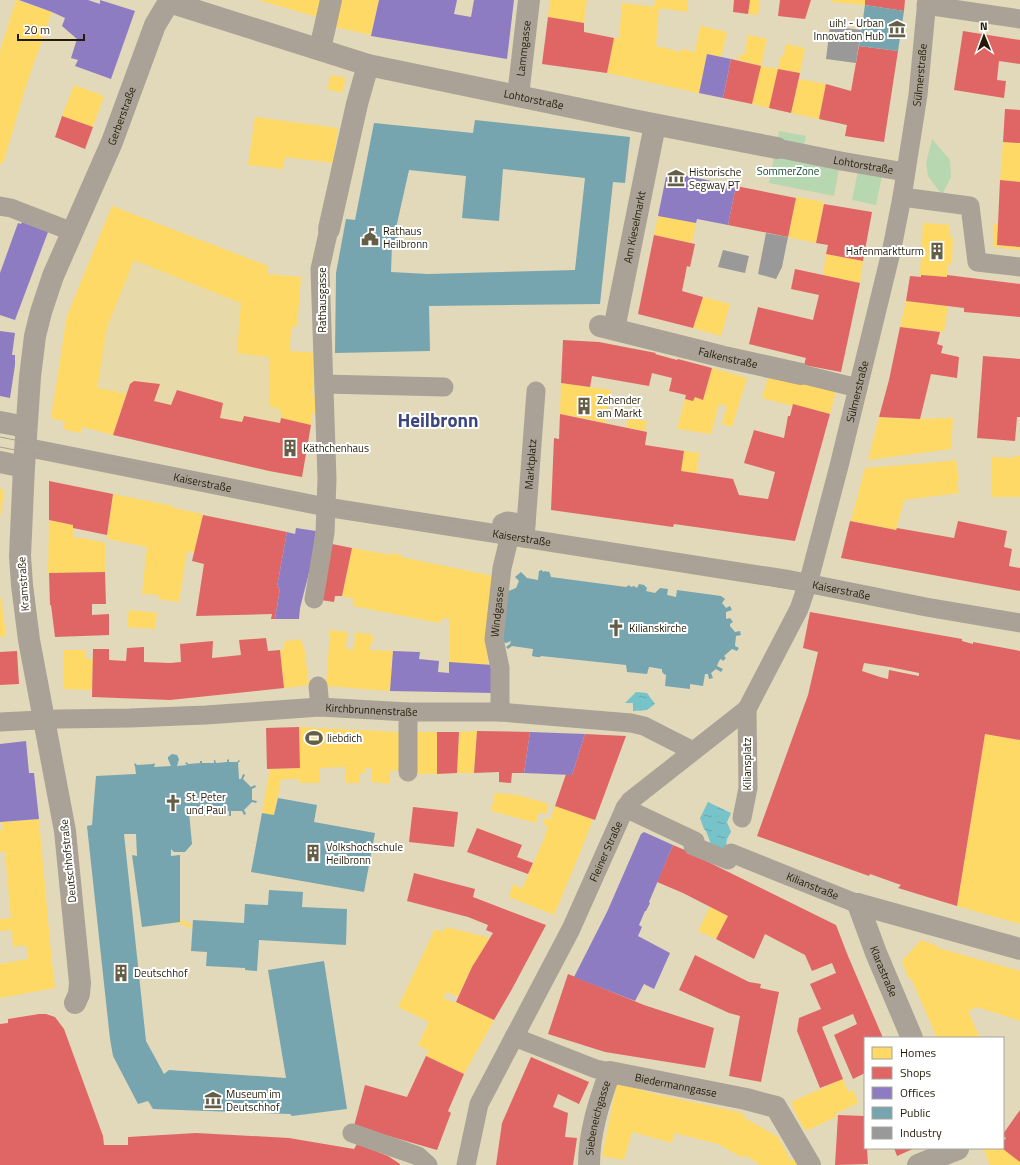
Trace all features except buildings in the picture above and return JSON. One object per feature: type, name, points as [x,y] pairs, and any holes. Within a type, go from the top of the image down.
[{"type":"street","points":[[320,49],[331,0]]},
{"type":"street","name":"Lammgasse","points":[[518,96],[529,0]]},
{"type":"street","name":"Lohtorstraße","points":[[170,1],[368,65],[655,125],[905,172]]},
{"type":"street","name":"Gerberstraße","points":[[25,447],[32,356],[40,312],[53,276],[112,142],[155,24],[170,1]]},
{"type":"street","points":[[927,3],[1020,19]]},
{"type":"street","name":"Sülmerstraße","points":[[808,583],[839,466],[892,248],[902,198],[918,90],[927,3]]},
{"type":"street","name":"Rathausgasse","points":[[314,599],[324,540],[326,507],[320,269],[357,104],[368,65]]},
{"type":"street","name":"Am Kieselmarkt","points":[[606,327],[655,125]]},
{"type":"street","points":[[902,198],[970,206],[977,262],[1020,267]]},
{"type":"street","points":[[0,206],[11,208],[73,232]]},
{"type":"street","name":"Falkenstraße","points":[[606,327],[724,357],[858,388]]},
{"type":"street","points":[[324,384],[444,387]]},
{"type":"street","name":"Marktplatz","points":[[511,535],[536,391]]},
{"type":"street","name":"Kaiserstraße","points":[[0,422],[25,447],[326,507],[808,583],[926,607],[1020,623]]},
{"type":"street","name":"Kaiserstraße","points":[[0,462],[25,447]]},
{"type":"street","name":"Kramstraße","points":[[25,447],[20,556],[29,640],[44,720]]},
{"type":"street","points":[[345,521],[326,507],[338,494],[347,499]]},
{"type":"street","name":"Windgasse","points":[[500,712],[500,668],[494,639],[502,568],[511,535]]},
{"type":"street","name":"Fleiner Straße","points":[[466,1165],[479,1104],[571,929],[624,808],[630,800],[748,709],[799,609],[808,583]]},
{"type":"street","points":[[318,686],[320,707]]},
{"type":"street","name":"Kirchbrunnenstraße","points":[[0,722],[206,715],[320,707],[408,712],[500,712],[631,723],[644,726],[693,751]]},
{"type":"street","name":"Kiliansplatz","points":[[742,818],[748,788],[748,709]]},
{"type":"street","points":[[408,712],[408,772]]},
{"type":"street","name":"Deutschhofstraße","points":[[44,720],[65,831],[80,983],[79,994],[75,1003]]},
{"type":"street","name":"Kilianstraße","points":[[624,808],[695,841],[693,846],[728,860],[731,853],[858,904],[1020,949]]},
{"type":"street","name":"Klarastraße","points":[[858,904],[876,953],[912,1037]]},
{"type":"street","name":"Biedermanngasse","points":[[514,1036],[596,1069],[746,1099],[776,1107],[810,1165]]},
{"type":"street","name":"Siebeneichgasse","points":[[589,1159],[597,1106],[610,1072]]},
{"type":"street","points":[[352,1134],[418,1156],[428,1165]]},
{"type":"street","points":[[918,1165],[960,1154]]},
{"type":"shaded area","points":[[112,206],[268,266],[267,274],[301,277],[297,326],[291,327],[290,350],[302,353],[316,383],[314,383],[312,395],[317,395],[311,414],[311,425],[302,477],[269,471],[83,427],[81,433],[63,429],[65,422],[51,418],[67,316]]},
{"type":"green space","name":"SommerZone","points":[[779,131],[806,136],[801,161],[839,169],[834,196],[769,183]]},
{"type":"green space","points":[[932,139],[950,160],[951,177],[942,195],[928,176],[926,163]]},
{"type":"green space","points":[[858,171],[882,176],[876,205],[852,200]]},
{"type":"water","points":[[636,692],[647,693],[655,704],[647,710],[633,711],[633,703],[625,703]]},
{"type":"water","points":[[708,802],[731,813],[727,822],[731,832],[727,839],[725,852],[712,847],[700,818]]},
{"type":"tram line","points":[[0,437],[326,502],[756,569],[834,585],[1020,618]]},
{"type":"tram line","points":[[0,447],[326,512],[508,541],[1020,628]]},
{"type":"place","name":"uih! - Urban Innovation Hub","points":[[897,29]]},
{"type":"place","name":"Historische Segway PT","points":[[676,178]]},
{"type":"place","name":"Rathaus Heilbronn","points":[[370,237]]},
{"type":"place","name":"Hafenmarktturm","points":[[937,251]]},
{"type":"place","name":"Zehender am Markt","points":[[584,406]]},
{"type":"place","name":"Käthchenhaus","points":[[290,448]]},
{"type":"place","name":"Kilianskirche","points":[[616,628]]},
{"type":"place","name":"liebdich","points":[[314,738]]},
{"type":"place","name":"St. Peter und Paul","points":[[173,803]]},
{"type":"place","name":"Volkshochschule Heilbronn","points":[[313,853]]},
{"type":"place","name":"Deutschhof","points":[[121,973]]},
{"type":"place","name":"Museum im Deutschhof","points":[[213,1100]]},
{"type":"district","name":"Heilbronn","points":[[438,419]]}]
